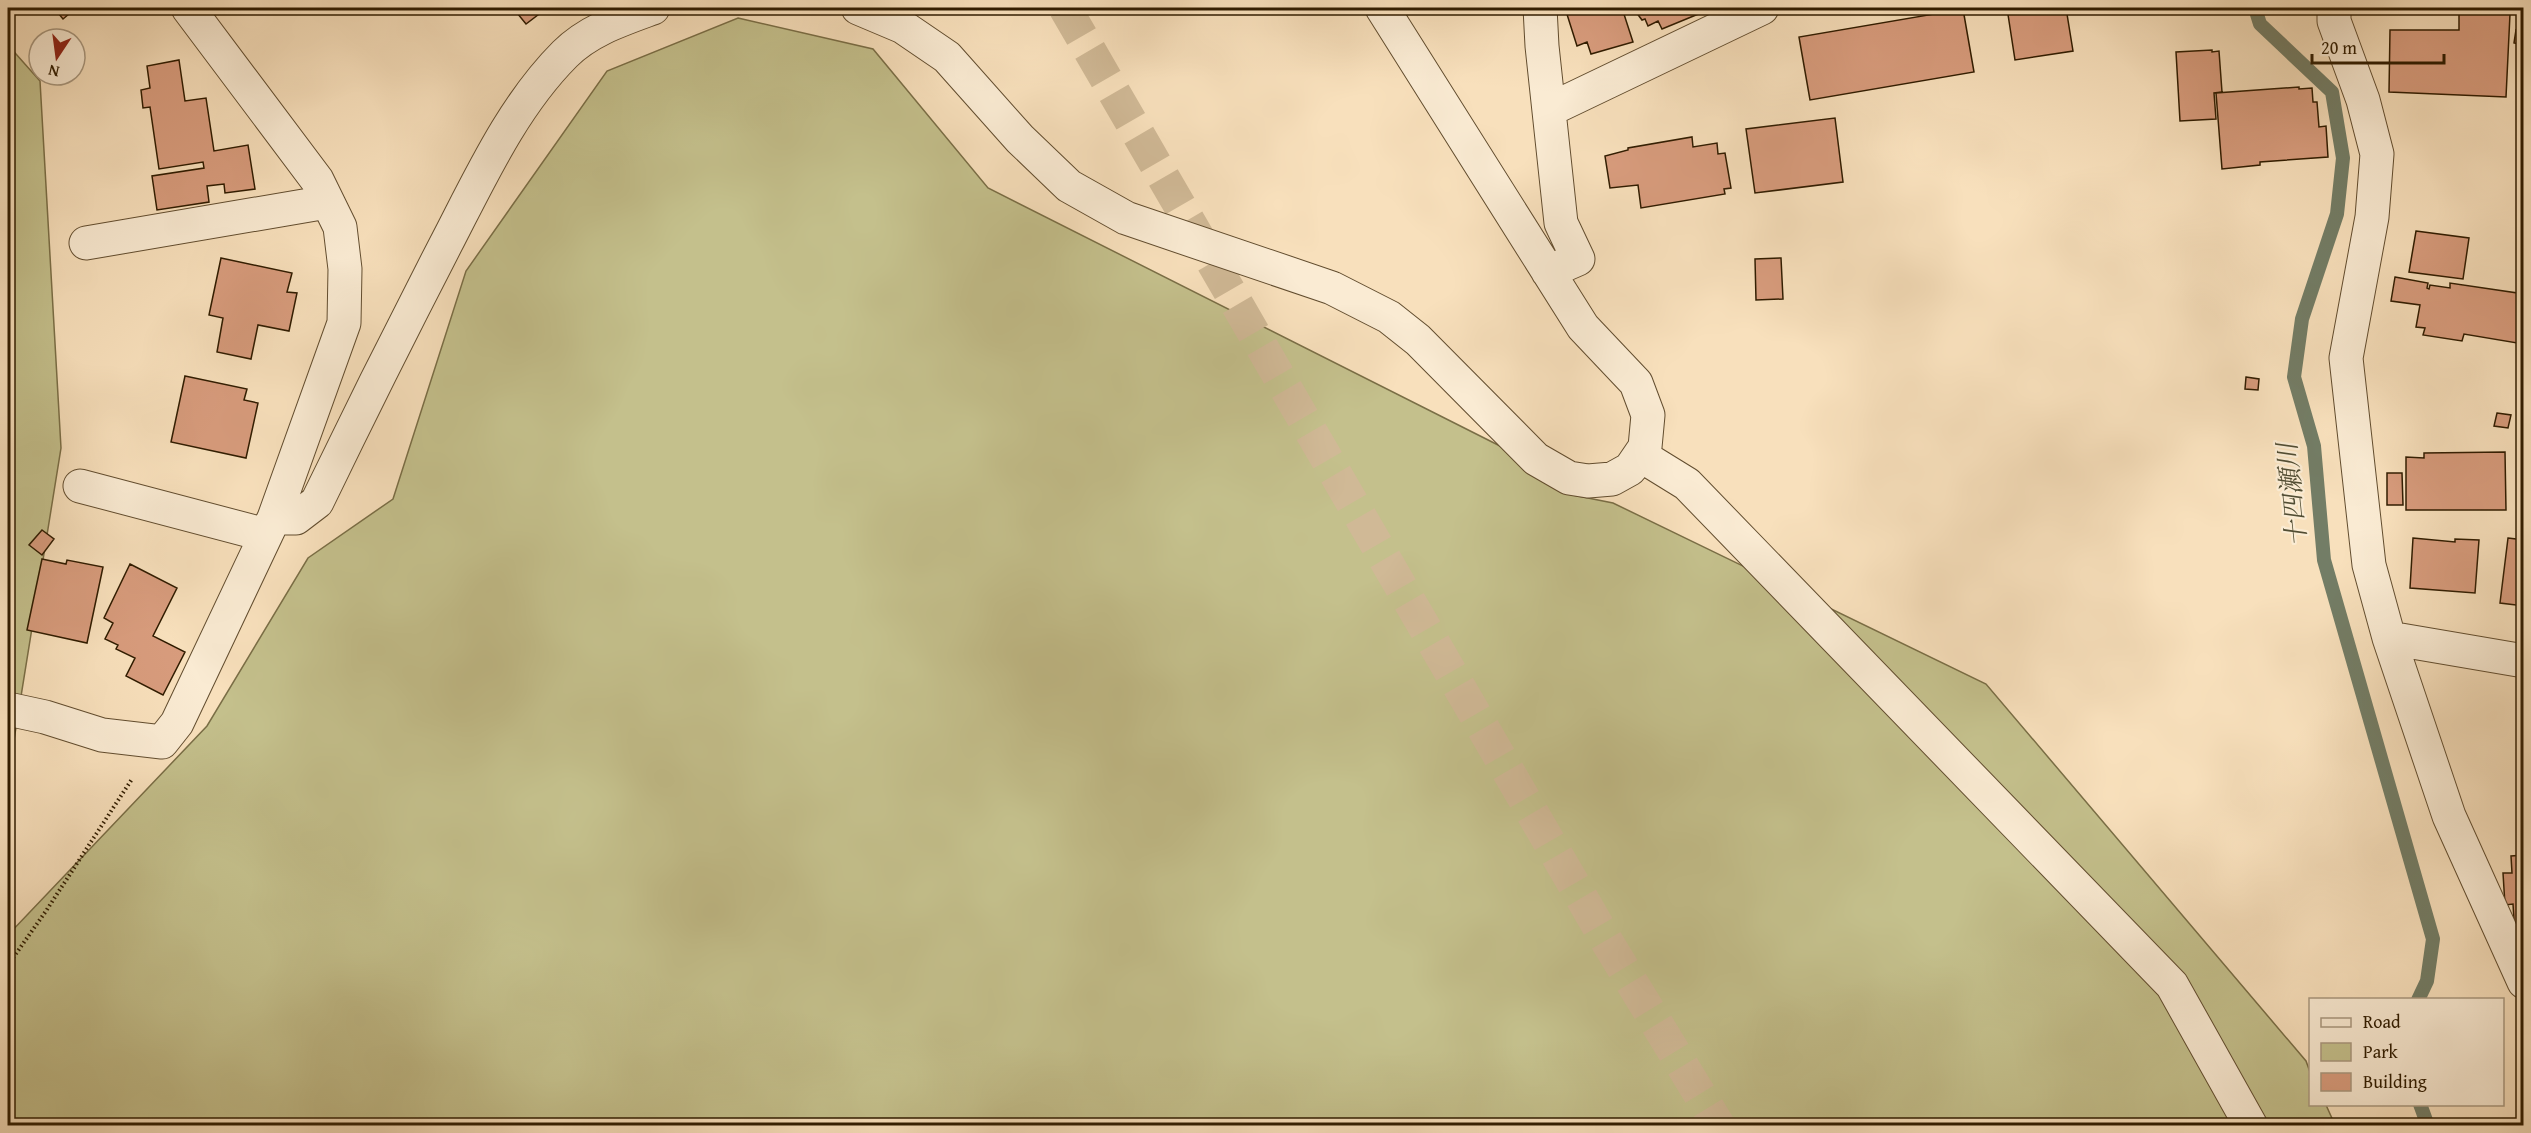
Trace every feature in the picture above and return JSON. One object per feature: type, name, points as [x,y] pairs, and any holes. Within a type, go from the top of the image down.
[{"type":"street","points":[[8,710],[45,717],[102,735],[162,742],[177,723],[270,527],[344,323],[345,269],[340,227],[317,180],[188,8]]},
{"type":"street","points":[[81,486],[270,527],[296,518],[317,502],[395,342],[498,143],[539,84],[567,52],[605,26],[653,8]]},
{"type":"street","points":[[858,8],[903,27],[947,57],[1020,139],[1069,186],[1126,218],[1332,288],[1389,316],[1418,340],[1536,459],[1569,478],[1588,481],[1612,479],[1630,469],[1645,447],[1648,415],[1636,383],[1583,327],[1382,8]]},
{"type":"street","points":[[1540,8],[1561,223],[1578,259],[1548,272]]},
{"type":"street","points":[[1550,110],[1762,8]]},
{"type":"street","points":[[2334,8],[2334,21],[2362,100],[2377,154],[2372,217],[2346,358],[2369,565],[2389,638],[2448,816],[2523,982]]},
{"type":"street","points":[[86,243],[327,201]]},
{"type":"street","points":[[1640,455],[1687,484],[2172,985],[2251,1125]]},
{"type":"street","points":[[2389,638],[2523,661]]},
{"type":"path","points":[[8,965],[129,783],[162,742]]},
{"type":"green space","points":[[738,18],[873,49],[988,188],[1502,447],[1573,495],[1613,503],[1986,684],[2306,1061],[2309,1069],[2309,1106],[2326,1106],[2335,1125],[8,1125],[8,935],[207,726],[308,558],[393,499],[466,271],[607,71]]},
{"type":"green space","points":[[8,45],[27,66],[27,87],[40,87],[61,448],[8,777]]},
{"type":"building","points":[[54,8],[76,8],[63,19]]},
{"type":"building","points":[[513,8],[547,8],[526,24]]},
{"type":"building","points":[[1495,8],[1520,8],[1519,14]]},
{"type":"building","points":[[1565,8],[1622,8],[1633,42],[1591,54],[1587,42],[1577,46]]},
{"type":"building","points":[[1633,8],[1713,8],[1662,29],[1658,21],[1648,26],[1645,19],[1642,20]]},
{"type":"building","points":[[2007,8],[2066,8],[2073,51],[2015,60]]},
{"type":"building","points":[[2520,8],[2524,8],[2524,45],[2514,43],[2516,30],[2518,31]]},
{"type":"building","points":[[1963,9],[1974,72],[1810,100],[1799,37]]},
{"type":"building","points":[[2459,12],[2510,14],[2506,97],[2389,92],[2390,30],[2459,30]]},
{"type":"building","points":[[2212,50],[2212,52],[2219,51],[2222,92],[2214,93],[2216,119],[2180,121],[2176,52]]},
{"type":"building","points":[[179,60],[185,101],[206,98],[214,151],[248,145],[255,189],[225,193],[224,184],[207,186],[209,202],[157,210],[152,176],[204,168],[203,162],[159,169],[150,107],[143,108],[141,90],[150,88],[147,66]]},
{"type":"building","points":[[2299,87],[2299,89],[2312,88],[2313,102],[2317,102],[2319,127],[2326,126],[2328,157],[2260,162],[2260,165],[2222,169],[2216,93]]},
{"type":"building","points":[[1835,118],[1843,182],[1755,193],[1746,129]]},
{"type":"building","points":[[1692,137],[1693,147],[1717,143],[1718,154],[1725,153],[1731,188],[1724,189],[1725,194],[1641,208],[1638,185],[1610,188],[1605,156],[1628,150],[1628,148]]},
{"type":"building","points":[[2416,231],[2469,238],[2463,279],[2409,272]]},
{"type":"building","points":[[221,258],[292,273],[287,292],[297,293],[289,331],[258,325],[251,359],[217,352],[223,318],[209,315]]},
{"type":"building","points":[[1781,258],[1783,299],[1756,300],[1755,259]]},
{"type":"building","points":[[2395,277],[2428,283],[2427,288],[2429,289],[2430,285],[2450,288],[2450,283],[2524,294],[2517,343],[2464,334],[2462,341],[2423,335],[2425,328],[2416,327],[2420,305],[2391,301]]},
{"type":"building","points":[[185,376],[247,389],[244,400],[258,403],[246,458],[171,442]]},
{"type":"building","points":[[2246,377],[2259,379],[2258,390],[2245,389]]},
{"type":"building","points":[[2497,413],[2511,415],[2508,428],[2494,426]]},
{"type":"building","points":[[2505,452],[2506,510],[2406,510],[2406,457],[2424,458],[2424,453]]},
{"type":"building","points":[[2387,473],[2402,473],[2403,505],[2387,505]]},
{"type":"building","points":[[42,530],[54,539],[42,555],[29,545]]},
{"type":"building","points":[[2413,538],[2455,542],[2455,539],[2479,540],[2475,593],[2410,588]]},
{"type":"building","points":[[2508,538],[2524,540],[2524,606],[2500,603]]},
{"type":"building","points":[[42,559],[66,564],[67,560],[103,567],[87,643],[27,630]]},
{"type":"building","points":[[130,564],[177,588],[153,636],[185,652],[163,695],[126,676],[135,658],[116,649],[118,645],[105,639],[113,623],[104,618]]},
{"type":"building","points":[[2524,855],[2524,966],[2517,967],[2513,904],[2505,905],[2503,873],[2512,873],[2511,856]]},
{"type":"waterway","name":"十四瀬川","points":[[2255,8],[2260,24],[2332,92],[2343,158],[2337,214],[2302,319],[2294,377],[2314,446],[2324,560],[2433,939],[2427,981],[2419,998]]},
{"type":"waterway","name":"十四瀬川","points":[[2421,1106],[2428,1126]]},
{"type":"tunnel","points":[[1065,8],[1609,945],[1719,1126]]}]
